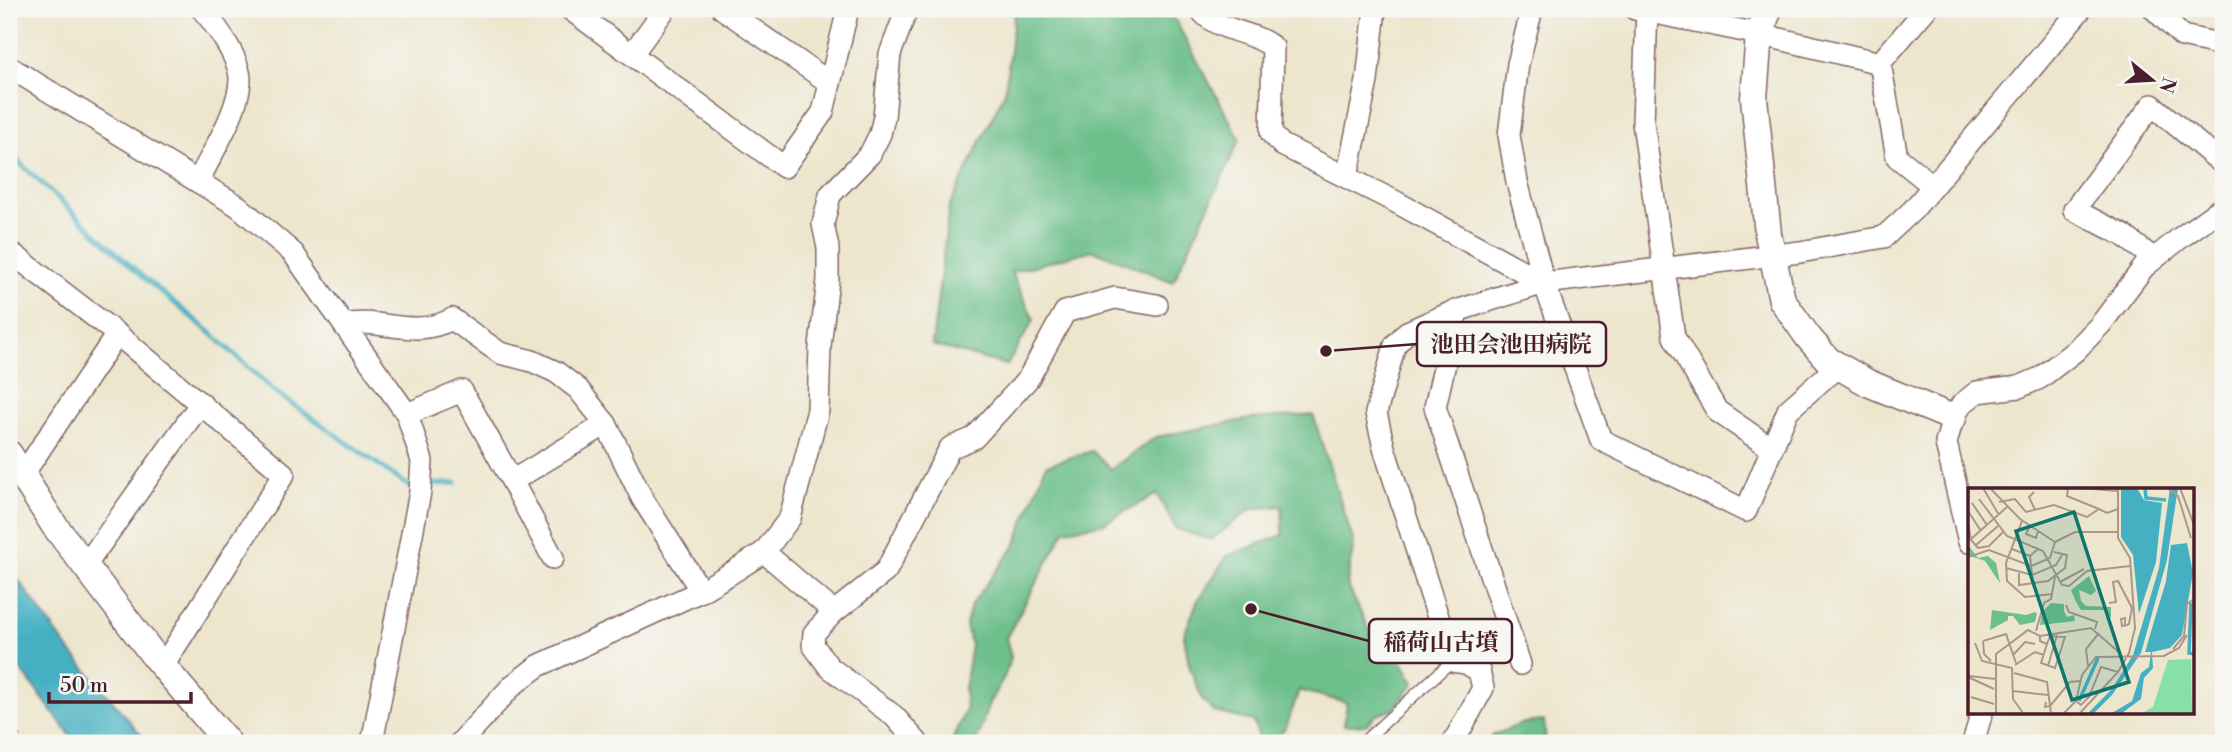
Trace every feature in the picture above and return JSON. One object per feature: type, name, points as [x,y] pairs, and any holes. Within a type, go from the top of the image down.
[{"type":"street","points":[[198,182],[234,106],[240,78],[231,52],[202,9]]},
{"type":"street","points":[[570,9],[784,167],[823,111],[848,9]]},
{"type":"street","points":[[632,54],[665,9]]},
{"type":"street","points":[[723,9],[830,83]]},
{"type":"street","points":[[460,743],[513,685],[538,666],[701,591],[764,552],[790,518],[818,410],[820,346],[828,280],[828,248],[823,224],[830,195],[870,154],[880,134],[890,54],[907,9]]},
{"type":"street","points":[[1200,9],[1206,18],[1264,40],[1273,47],[1271,133],[1282,145],[1544,283]]},
{"type":"street","points":[[1347,177],[1367,81],[1375,9]]},
{"type":"street","points":[[1532,9],[1518,64],[1509,135],[1517,182],[1544,283],[1601,440],[1745,510],[1788,410],[1838,366]]},
{"type":"street","points":[[1769,9],[1759,34],[1754,98],[1771,255],[1782,300],[1828,360],[1868,383],[1953,418]]},
{"type":"street","points":[[1926,9],[1881,63],[1897,157],[1933,186]]},
{"type":"street","points":[[1453,743],[1483,688],[1479,671],[1466,663],[1452,661],[1384,448],[1376,413],[1395,345],[1406,332],[1457,311],[1544,283],[1771,255],[1884,237],[1913,210],[2081,9]]},
{"type":"street","points":[[2154,9],[2182,36],[2223,45]]},
{"type":"street","points":[[1771,448],[1717,411],[1674,337],[1643,123],[1642,10],[1881,63]]},
{"type":"street","points":[[9,67],[238,206],[293,253],[407,414],[422,461],[420,492],[372,743]]},
{"type":"street","points":[[2154,259],[2123,235],[2074,210],[2152,105],[2223,164]]},
{"type":"street","points":[[1968,538],[1947,443],[1953,418],[1962,404],[1977,392],[2019,387],[2040,378],[2075,351],[2101,324],[2144,267],[2223,207]]},
{"type":"street","points":[[9,251],[117,334],[284,474],[163,666]]},
{"type":"street","points":[[917,742],[894,716],[829,667],[813,645],[814,633],[834,612],[886,571],[950,448],[974,438],[1028,379],[1065,312],[1115,298],[1157,305]]},
{"type":"street","points":[[1457,311],[1435,407],[1520,664]]},
{"type":"street","points":[[344,325],[356,323],[410,329],[436,328],[452,319],[500,353],[531,361],[556,372],[579,390],[606,424],[642,498],[701,591]]},
{"type":"street","points":[[117,334],[16,465],[54,525],[85,566],[163,666],[228,743]]},
{"type":"street","points":[[407,414],[462,391],[553,558]]},
{"type":"street","points":[[85,566],[201,403]]},
{"type":"street","points":[[512,481],[606,424]]},
{"type":"street","points":[[764,552],[834,612]]},
{"type":"street","points":[[1973,743],[1981,714]]},
{"type":"lane","points":[[1362,743],[1452,661]]},
{"type":"path","points":[[9,726],[25,743]]},
{"type":"green space","points":[[1015,9],[1169,9],[1240,139],[1173,282],[1093,250],[1011,272],[1034,320],[1007,365],[932,345],[949,207],[1005,91]]},
{"type":"green space","points":[[1313,415],[1354,543],[1347,584],[1370,632],[1397,654],[1414,683],[1393,710],[1376,715],[1366,725],[1344,725],[1347,703],[1299,690],[1287,725],[1273,743],[1259,737],[1253,721],[1214,712],[1202,699],[1189,665],[1184,635],[1197,602],[1227,556],[1283,535],[1282,506],[1251,509],[1211,540],[1176,529],[1157,494],[1102,524],[1065,530],[1006,638],[1011,658],[989,703],[976,743],[948,743],[953,739],[966,709],[964,689],[971,645],[966,626],[971,605],[1015,546],[1046,465],[1092,451],[1111,469],[1156,437],[1249,419]]},
{"type":"green space","points":[[1544,721],[1546,743],[1488,743],[1493,735],[1524,723]]},
{"type":"water","points":[[9,567],[66,646],[148,743],[76,743],[9,654]]},
{"type":"waterway","points":[[9,153],[143,277],[211,333],[274,391],[410,487]]},
{"type":"waterway","points":[[429,485],[456,483]]},
{"type":"place","name":"池田会池田病院","points":[[1326,351]]},
{"type":"place","name":"稲荷山古墳","points":[[1251,609]]}]
